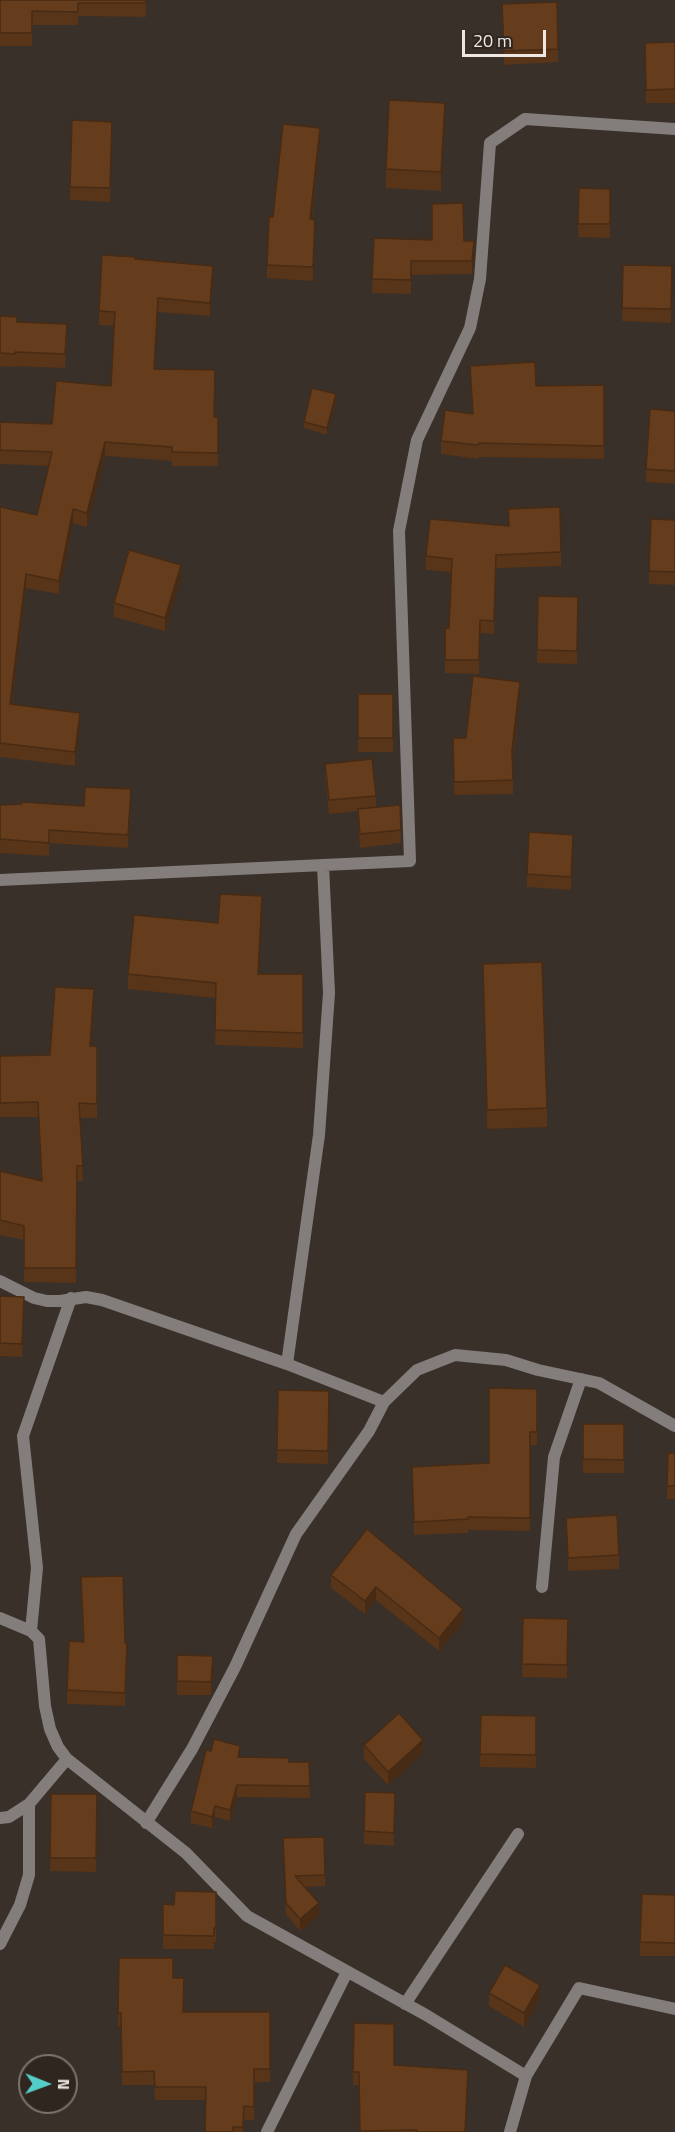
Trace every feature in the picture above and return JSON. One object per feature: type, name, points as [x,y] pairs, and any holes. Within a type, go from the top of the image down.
[{"type":"street","points":[[0,880],[410,861],[399,531],[417,440],[470,328],[480,279],[490,143],[525,120],[675,129]]},
{"type":"street","points":[[287,1364],[320,1123],[329,993],[323,865]]},
{"type":"street","points":[[0,1281],[34,1298],[60,1301],[86,1296],[102,1300],[287,1364],[384,1402]]},
{"type":"street","points":[[31,1631],[37,1568],[23,1436],[71,1298]]},
{"type":"street","points":[[146,1823],[192,1749],[235,1667],[296,1534],[369,1431],[384,1402],[417,1370],[455,1355],[506,1360],[599,1383],[675,1426]]},
{"type":"street","points":[[543,1587],[554,1457],[581,1379]]},
{"type":"street","points":[[0,1618],[31,1631],[39,1638],[45,1706],[50,1729],[58,1747],[67,1759],[186,1853],[247,1916],[405,2004],[526,2076]]},
{"type":"street","points":[[0,1818],[9,1817],[29,1804],[67,1759]]},
{"type":"street","points":[[0,1944],[20,1905],[29,1875],[29,1804]]},
{"type":"street","points":[[405,2004],[518,1834]]},
{"type":"street","points":[[267,2132],[347,1972]]},
{"type":"street","points":[[510,2132],[526,2076],[579,1988],[675,2009]]},
{"type":"building","points":[[0,0],[146,0],[146,3],[78,3],[78,12],[32,11],[32,33],[0,33]]},
{"type":"building","points":[[557,2],[558,49],[504,51],[502,4]]},
{"type":"building","points":[[675,42],[675,89],[646,90],[645,43]]},
{"type":"building","points":[[389,100],[445,103],[441,172],[386,169]]},
{"type":"building","points":[[72,120],[112,122],[110,188],[70,187]]},
{"type":"building","points":[[283,124],[320,128],[310,219],[315,220],[313,267],[267,265],[269,217],[273,217]]},
{"type":"building","points":[[579,188],[610,189],[610,224],[578,224]]},
{"type":"building","points":[[463,203],[464,241],[474,241],[472,261],[411,261],[411,280],[372,279],[374,238],[432,240],[432,204]]},
{"type":"building","points":[[102,255],[213,266],[210,303],[158,298],[154,369],[215,370],[214,417],[218,417],[218,453],[172,452],[172,447],[105,442],[87,513],[73,509],[59,581],[26,574],[10,704],[80,713],[75,752],[0,743],[0,507],[37,515],[52,452],[0,450],[0,422],[52,424],[56,381],[111,386],[115,312],[99,311]]},
{"type":"building","points":[[623,265],[672,266],[671,309],[622,308]]},
{"type":"building","points":[[0,316],[17,317],[17,322],[67,324],[65,354],[0,353]]},
{"type":"building","points":[[535,362],[536,386],[604,385],[604,446],[479,443],[478,445],[441,441],[445,410],[473,414],[470,366]]},
{"type":"building","points":[[312,388],[336,394],[327,428],[304,422]]},
{"type":"building","points":[[650,409],[675,411],[675,471],[646,469]]},
{"type":"building","points":[[560,507],[561,552],[496,555],[494,621],[480,620],[479,660],[445,660],[445,628],[449,628],[452,559],[426,556],[430,519],[509,526],[508,509]]},
{"type":"building","points":[[651,519],[675,520],[675,572],[649,571]]},
{"type":"building","points":[[129,550],[181,565],[165,618],[114,603]]},
{"type":"building","points":[[538,596],[578,597],[577,651],[537,650]]},
{"type":"building","points":[[473,676],[520,682],[512,750],[513,780],[454,782],[453,738],[466,738]]},
{"type":"building","points":[[358,694],[393,694],[393,738],[358,738]]},
{"type":"building","points":[[372,759],[376,796],[329,800],[325,764]]},
{"type":"building","points":[[85,787],[131,789],[128,835],[49,830],[49,843],[0,839],[0,805],[22,804],[22,802],[84,806]]},
{"type":"building","points":[[400,805],[401,830],[360,834],[358,809]]},
{"type":"building","points":[[529,832],[573,835],[571,877],[527,874]]},
{"type":"building","points":[[220,894],[262,896],[258,974],[303,974],[303,1033],[215,1030],[216,983],[128,974],[134,915],[218,923]]},
{"type":"building","points":[[542,962],[547,1108],[487,1110],[483,964]]},
{"type":"building","points":[[55,987],[94,989],[90,1046],[97,1046],[97,1104],[79,1103],[83,1166],[77,1166],[76,1268],[24,1268],[24,1226],[0,1220],[0,1171],[42,1181],[38,1102],[0,1103],[0,1056],[50,1055]]},
{"type":"building","points":[[0,1296],[24,1297],[22,1344],[0,1343]]},
{"type":"building","points":[[489,1388],[537,1389],[537,1432],[530,1432],[530,1518],[468,1517],[468,1519],[414,1522],[412,1467],[489,1463]]},
{"type":"building","points":[[278,1390],[329,1391],[328,1451],[277,1450]]},
{"type":"building","points":[[583,1424],[624,1424],[624,1460],[583,1459]]},
{"type":"building","points":[[668,1453],[675,1453],[675,1486],[667,1486]]},
{"type":"building","points":[[617,1515],[619,1555],[568,1558],[566,1518]]},
{"type":"building","points":[[367,1529],[463,1609],[439,1638],[376,1587],[365,1601],[331,1575]]},
{"type":"building","points":[[123,1576],[125,1643],[127,1643],[125,1693],[67,1690],[69,1641],[84,1642],[81,1577]]},
{"type":"building","points":[[523,1618],[568,1619],[567,1665],[522,1664]]},
{"type":"building","points":[[177,1655],[213,1656],[211,1682],[177,1681]]},
{"type":"building","points":[[399,1713],[423,1740],[388,1772],[364,1745]]},
{"type":"building","points":[[481,1715],[536,1716],[536,1755],[480,1754]]},
{"type":"building","points":[[214,1739],[240,1746],[238,1757],[289,1758],[289,1762],[309,1762],[310,1786],[237,1785],[230,1810],[215,1806],[212,1817],[191,1811],[206,1750],[211,1751]]},
{"type":"building","points":[[365,1792],[395,1793],[394,1833],[364,1831]]},
{"type":"building","points":[[51,1794],[97,1794],[96,1858],[50,1858]]},
{"type":"building","points":[[324,1837],[325,1875],[295,1876],[319,1903],[300,1919],[286,1903],[283,1838]]},
{"type":"building","points":[[175,1891],[216,1892],[214,1936],[163,1935],[163,1904],[174,1905]]},
{"type":"building","points":[[642,1894],[675,1895],[675,1943],[640,1942]]},
{"type":"building","points":[[119,1958],[173,1958],[173,1978],[184,1978],[183,2012],[270,2012],[270,2069],[254,2069],[254,2107],[244,2106],[243,2127],[233,2127],[233,2132],[205,2132],[206,2087],[155,2087],[154,2071],[122,2072],[121,2013],[118,2013]]},
{"type":"building","points":[[505,1965],[540,1985],[524,2013],[489,1993]]},
{"type":"building","points":[[354,2023],[394,2024],[394,2065],[468,2070],[465,2132],[360,2131],[359,2072],[353,2072]]}]
